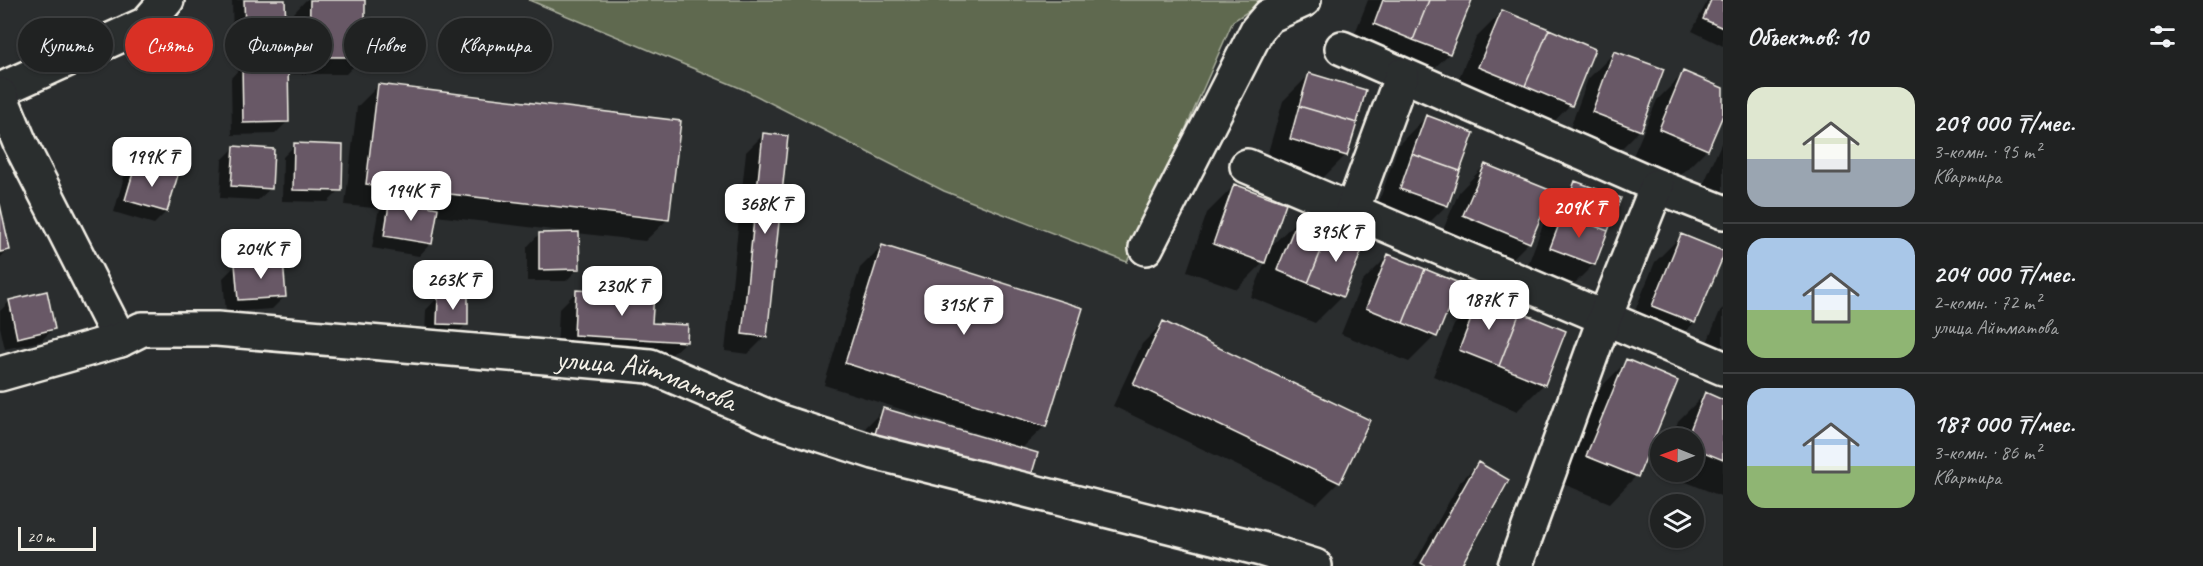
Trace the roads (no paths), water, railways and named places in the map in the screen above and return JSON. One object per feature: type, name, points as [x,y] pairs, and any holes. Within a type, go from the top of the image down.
[{"type":"street","points":[[120,340],[20,143],[0,93],[146,24],[167,0]]},
{"type":"street","points":[[1146,248],[1257,30],[1269,16],[1304,0]]},
{"type":"street","points":[[1342,48],[1657,186],[1723,212]]},
{"type":"street","points":[[1352,211],[1402,75]]},
{"type":"street","points":[[1247,166],[1723,368]]},
{"type":"street","points":[[1515,566],[1605,317],[1657,186]]},
{"type":"street","name":"улица Айтматова","points":[[0,374],[120,340],[142,329],[217,329],[651,366],[778,421],[874,452],[1261,549],[1315,566]]}]
